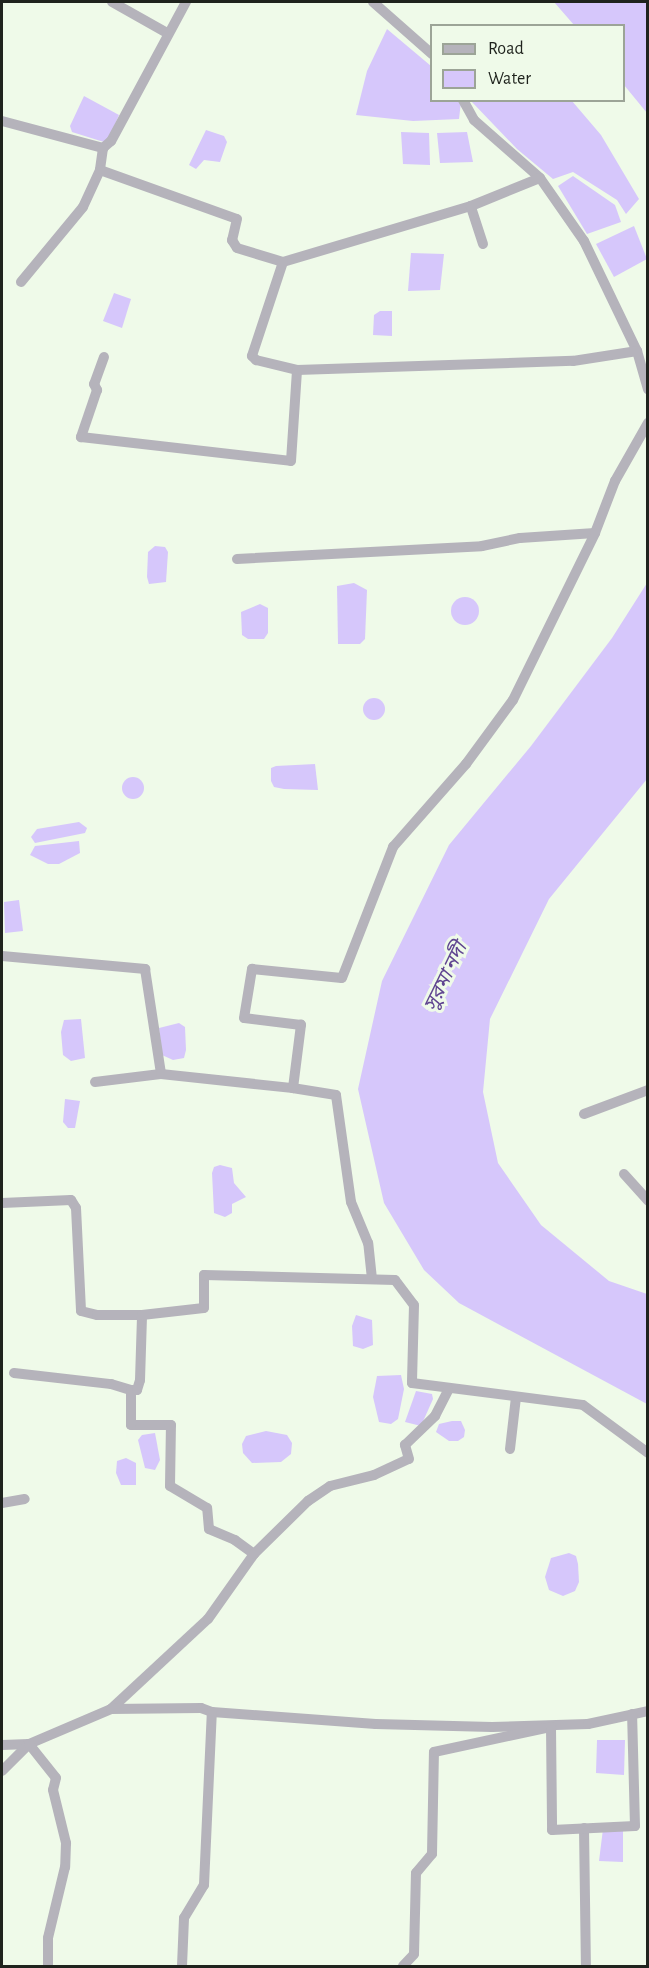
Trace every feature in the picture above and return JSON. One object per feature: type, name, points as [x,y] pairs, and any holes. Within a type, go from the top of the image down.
[{"type":"street","points":[[111,2],[167,33]]},
{"type":"street","points":[[21,282],[83,207],[100,170],[103,148],[111,141],[167,33],[186,2]]},
{"type":"street","points":[[373,2],[430,52]]},
{"type":"street","points":[[464,102],[474,120],[540,178],[584,241],[637,351],[648,389]]},
{"type":"street","points":[[2,122],[103,148]]},
{"type":"street","points":[[100,170],[237,219],[232,240],[237,248],[283,262],[471,206],[540,178]]},
{"type":"street","points":[[471,206],[483,244]]},
{"type":"street","points":[[283,262],[252,356],[255,360],[297,370],[573,361],[637,351]]},
{"type":"street","points":[[104,357],[94,384],[97,390],[81,437],[291,461],[297,370]]},
{"type":"street","points":[[293,1088],[301,1025],[244,1018],[252,969],[342,978],[393,847],[465,764],[513,700],[595,533],[615,481],[648,423]]},
{"type":"street","points":[[237,560],[482,546],[520,538],[595,533]]},
{"type":"street","points":[[2,956],[145,969],[161,1074]]},
{"type":"street","points":[[95,1082],[161,1074],[293,1088],[336,1095],[351,1202],[368,1243],[372,1279]]},
{"type":"street","points":[[584,1114],[648,1090]]},
{"type":"street","points":[[624,1174],[648,1202]]},
{"type":"street","points":[[2,1203],[71,1200],[76,1208],[81,1311],[97,1315],[142,1314],[204,1308],[204,1275],[395,1280],[414,1305],[412,1383],[448,1390],[583,1406],[648,1453]]},
{"type":"street","points":[[14,1373],[111,1384],[136,1390],[140,1380],[142,1314]]},
{"type":"street","points":[[131,1390],[131,1425],[171,1425],[170,1486],[207,1508],[209,1529],[235,1540],[254,1554]]},
{"type":"street","points":[[2,1745],[29,1744],[111,1709],[208,1619],[254,1554],[308,1501],[330,1486],[374,1474],[409,1459],[405,1445],[435,1416],[448,1390]]},
{"type":"street","points":[[510,1449],[516,1397]]},
{"type":"street","points":[[2,1503],[25,1499]]},
{"type":"street","points":[[111,1709],[201,1708],[212,1712],[445,1726],[551,1727]]},
{"type":"street","points":[[403,1966],[414,1953],[416,1873],[432,1854],[434,1752],[551,1727],[648,1711]]},
{"type":"street","points":[[182,1966],[184,1918],[204,1885],[212,1712]]},
{"type":"street","points":[[551,1727],[552,1830],[635,1826],[632,1714]]},
{"type":"street","points":[[2,1771],[29,1744]]},
{"type":"street","points":[[29,1744],[56,1778],[53,1790],[66,1843],[65,1867],[48,1938],[48,1966]]},
{"type":"street","points":[[584,1828],[586,1966]]},
{"type":"water","points":[[554,2],[647,2],[647,113],[625,86],[625,24],[573,24]]},
{"type":"water","points":[[387,29],[430,65],[430,102],[461,102],[459,119],[413,121],[356,115],[367,71]]},
{"type":"water","points":[[84,96],[119,115],[107,143],[72,132],[70,126]]},
{"type":"water","points":[[472,102],[573,102],[601,135],[639,199],[626,214],[617,200],[573,172],[553,179],[517,149]]},
{"type":"water","points":[[206,130],[224,136],[227,142],[220,162],[204,160],[196,169],[189,165]]},
{"type":"water","points":[[401,132],[429,133],[430,165],[403,164]]},
{"type":"water","points":[[467,132],[473,162],[440,163],[437,133]]},
{"type":"water","points":[[573,176],[615,205],[621,222],[587,234],[558,186]]},
{"type":"water","points":[[634,226],[647,259],[614,277],[596,244]]},
{"type":"water","points":[[411,253],[444,254],[440,290],[408,291]]},
{"type":"water","points":[[114,293],[131,299],[122,328],[103,321]]},
{"type":"water","points":[[380,311],[392,311],[392,336],[373,335],[374,315]]},
{"type":"water","points":[[155,546],[165,547],[168,552],[166,582],[149,584],[148,552]]},
{"type":"water","points":[[354,583],[367,590],[365,639],[360,644],[338,644],[337,586]]},
{"type":"water","name":"সুরমা নদী","points":[[647,583],[647,779],[549,899],[490,1019],[483,1092],[498,1163],[541,1225],[609,1281],[647,1294],[647,1404],[459,1303],[424,1270],[384,1203],[358,1089],[382,981],[449,845],[531,746],[612,638]]},
{"type":"water","points":[[465,597],[475,601],[479,611],[475,621],[465,625],[455,621],[451,611],[455,601]]},
{"type":"water","points":[[260,604],[268,608],[268,633],[264,639],[248,639],[242,635],[241,612]]},
{"type":"water","points":[[374,698],[382,701],[385,709],[382,717],[374,720],[366,717],[363,709],[366,701]]},
{"type":"water","points":[[315,764],[318,790],[284,789],[274,787],[271,781],[271,768],[276,766]]},
{"type":"water","points":[[133,777],[141,780],[144,788],[141,796],[133,799],[125,796],[122,788],[125,780]]},
{"type":"water","points":[[79,822],[87,828],[85,833],[35,843],[31,837],[37,829]]},
{"type":"water","points":[[79,841],[80,853],[59,864],[48,864],[30,855],[35,846]]},
{"type":"water","points":[[19,900],[23,931],[5,933],[4,902]]},
{"type":"water","points":[[81,1019],[85,1058],[71,1061],[63,1055],[61,1032],[64,1020]]},
{"type":"water","points":[[179,1023],[185,1027],[186,1050],[184,1058],[173,1060],[162,1055],[159,1028]]},
{"type":"water","points":[[65,1099],[80,1101],[75,1128],[68,1128],[63,1122]]},
{"type":"water","points":[[220,1165],[232,1168],[234,1183],[246,1197],[232,1204],[232,1213],[225,1217],[214,1213],[212,1173],[214,1167]]},
{"type":"water","points":[[356,1315],[372,1320],[373,1345],[363,1349],[353,1346],[352,1326]]},
{"type":"water","points":[[401,1375],[404,1389],[398,1419],[391,1424],[379,1422],[373,1397],[377,1376]]},
{"type":"water","points":[[416,1391],[432,1394],[433,1399],[421,1426],[405,1422]]},
{"type":"water","points":[[461,1421],[465,1430],[464,1437],[458,1441],[449,1441],[436,1432],[439,1424]]},
{"type":"water","points":[[266,1431],[287,1435],[292,1443],[291,1454],[281,1462],[252,1463],[243,1453],[242,1444],[246,1436]]},
{"type":"water","points":[[155,1433],[160,1460],[155,1470],[145,1468],[138,1440],[142,1435]]},
{"type":"water","points":[[126,1458],[136,1463],[136,1485],[121,1485],[116,1473],[117,1461]]},
{"type":"water","points":[[569,1553],[576,1556],[579,1582],[575,1591],[563,1596],[549,1590],[545,1577],[551,1558]]},
{"type":"water","points":[[597,1740],[625,1740],[624,1775],[596,1773]]},
{"type":"water","points":[[623,1827],[623,1862],[599,1861],[603,1829]]}]
